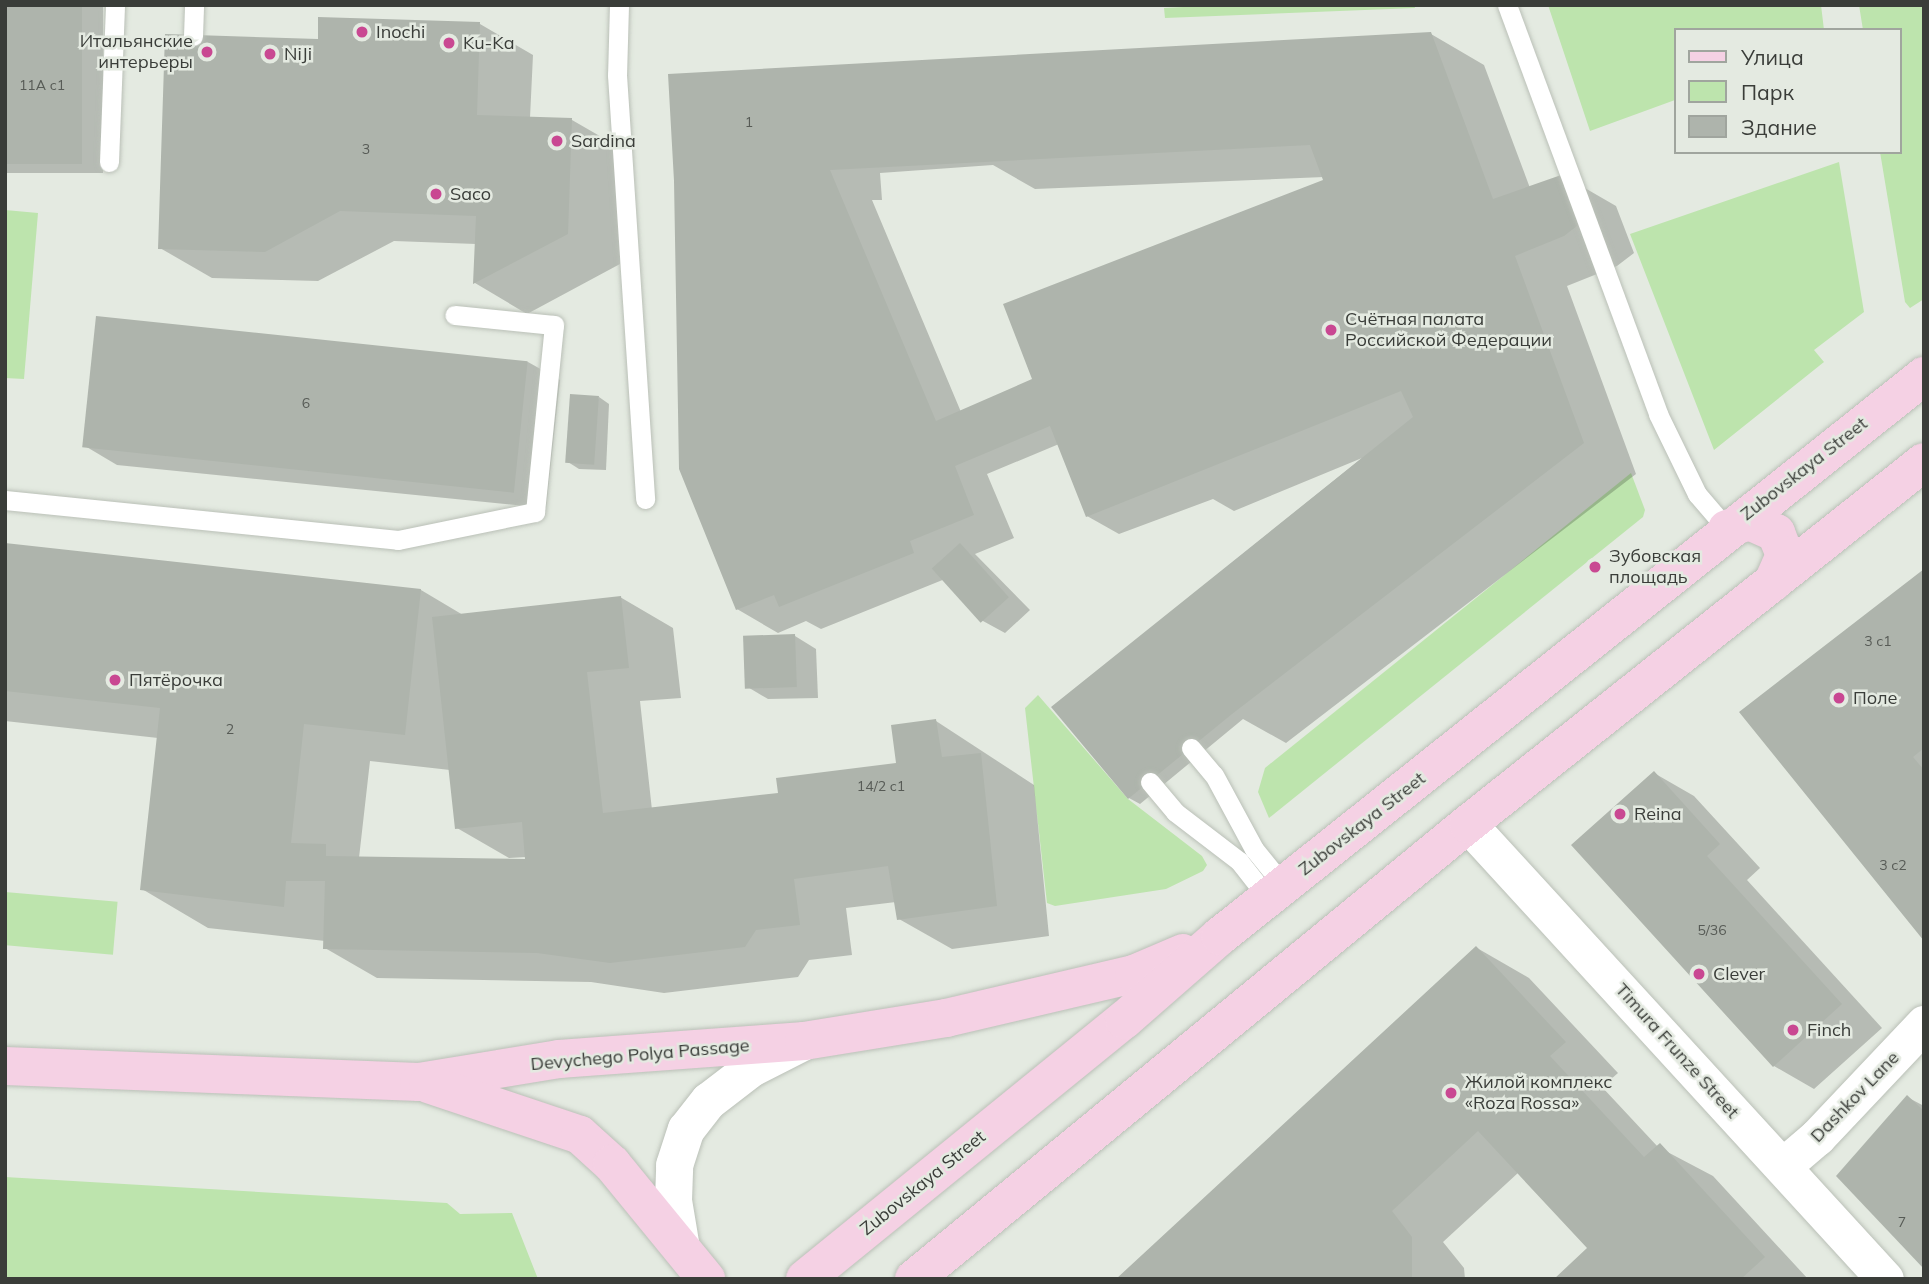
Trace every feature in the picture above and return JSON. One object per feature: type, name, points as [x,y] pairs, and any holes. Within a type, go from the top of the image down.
[{"type":"main road","name":"Zubovskaya Street","points":[[805,1279],[1124,1020],[1220,936],[1727,530],[1924,376]]},
{"type":"main road","points":[[914,1279],[1468,824],[1924,462]]},
{"type":"main road","points":[[1727,530],[1749,521],[1776,533],[1784,555],[1773,582]]},
{"type":"main road","name":"Devychego Polya Passage","points":[[5,1066],[419,1082],[559,1059],[804,1041],[1039,999],[1134,974],[1220,936]]},
{"type":"main road","points":[[419,1082],[537,1117],[579,1135],[612,1164],[706,1279]]},
{"type":"street","name":"Timura Frunze Street","points":[[1468,824],[1783,1166],[1870,1274]]},
{"type":"street","name":"Dashkov Lane","points":[[1783,1166],[1817,1137],[1924,1024]]},
{"type":"street","points":[[681,1248],[673,1200],[674,1165],[686,1129],[708,1101],[751,1069],[804,1041]]},
{"type":"lane","points":[[109,162],[115,5]]},
{"type":"lane","points":[[193,36],[194,5]]},
{"type":"lane","points":[[619,5],[617,75],[645,499]]},
{"type":"lane","points":[[1507,5],[1658,414],[1697,494],[1727,530]]},
{"type":"lane","points":[[5,500],[398,540],[535,512],[554,325],[455,315]]},
{"type":"lane","points":[[1191,748],[1214,775],[1276,892]]},
{"type":"lane","points":[[1150,782],[1175,812],[1276,892]]},
{"type":"green space","points":[[1221,5],[1414,5],[1415,8],[1165,18],[1164,8]]},
{"type":"green space","points":[[1548,5],[1821,5],[1824,28],[1674,28],[1674,100],[1590,131]]},
{"type":"green space","points":[[1859,5],[1924,5],[1924,299],[1910,308],[1905,302],[1880,154],[1901,154],[1901,28],[1863,28]]},
{"type":"green space","points":[[1839,162],[1864,312],[1814,350],[1824,362],[1714,450],[1630,234]]},
{"type":"green space","points":[[5,210],[38,213],[24,379],[5,378]]},
{"type":"green space","points":[[1631,473],[1645,510],[1643,517],[1269,818],[1258,792],[1265,768]]},
{"type":"green space","points":[[1038,695],[1128,799],[1202,856],[1207,865],[1203,871],[1166,889],[1055,906],[1047,903],[1025,708]]},
{"type":"green space","points":[[5,892],[118,902],[113,955],[5,945]]},
{"type":"green space","points":[[5,1177],[447,1203],[460,1214],[512,1213],[538,1279],[5,1279]]},
{"type":"building","points":[[5,5],[82,5],[82,164],[5,164]]},
{"type":"building","points":[[318,17],[480,22],[477,115],[572,118],[568,234],[473,284],[476,216],[340,211],[265,252],[158,249],[165,34],[318,39]]},
{"type":"building","points":[[1431,32],[1493,199],[1564,174],[1582,222],[1564,236],[1515,256],[1584,443],[1232,714],[1128,799],[1051,707],[1413,417],[1401,391],[1086,517],[1050,426],[955,466],[974,515],[910,541],[914,553],[779,607],[774,595],[736,610],[679,469],[674,181],[668,74]],"holes":[[[1310,145],[1323,180],[1003,304],[1032,379],[936,421],[830,170]]]},
{"type":"building","points":[[96,316],[528,361],[514,493],[82,447]]},
{"type":"building","points":[[570,394],[599,396],[594,465],[565,463]]},
{"type":"building","points":[[5,543],[421,589],[405,735],[304,724],[291,843],[326,844],[326,856],[525,859],[522,822],[455,829],[432,617],[621,596],[629,668],[587,672],[603,813],[778,793],[776,778],[896,763],[891,725],[936,719],[942,757],[981,753],[997,906],[897,920],[888,866],[794,879],[800,925],[756,930],[745,947],[610,963],[537,953],[323,949],[325,881],[286,881],[284,907],[140,890],[160,708],[5,691]]},
{"type":"building","points":[[960,543],[1009,597],[981,623],[932,568]]},
{"type":"building","points":[[1924,569],[1924,748],[1913,757],[1924,770],[1924,941],[1739,712]]},
{"type":"building","points":[[795,634],[797,687],[745,689],[743,636]]},
{"type":"building","points":[[1654,771],[1720,844],[1707,856],[1842,1004],[1773,1067],[1571,845]]},
{"type":"building","name":"Жилой комплекс «Roza Rossa»","points":[[1476,946],[1566,1042],[1550,1056],[1644,1157],[1660,1143],[1765,1257],[1741,1279],[1554,1279],[1587,1248],[1478,1131],[1392,1211],[1412,1237],[1412,1279],[1116,1279]]},
{"type":"building","points":[[1907,1095],[1924,1111],[1924,1269],[1836,1176]]},
{"type":"place","name":"Inochi","points":[[362,32]]},
{"type":"place","name":"Ku-Ka","points":[[449,43]]},
{"type":"place","name":"Итальянские интерьеры","points":[[207,52]]},
{"type":"place","name":"NiJi","points":[[270,54]]},
{"type":"place","name":"Sardina","points":[[557,141]]},
{"type":"place","name":"Saco","points":[[436,194]]},
{"type":"place","name":"Счётная палата Российской Федерации","points":[[1331,330]]},
{"type":"place","name":"Зубовская площадь","points":[[1595,567]]},
{"type":"place","name":"Пятёрочка","points":[[115,680]]},
{"type":"place","name":"Поле","points":[[1839,698]]},
{"type":"place","name":"Reina","points":[[1620,814]]},
{"type":"place","name":"Clever","points":[[1699,974]]},
{"type":"place","name":"Finch","points":[[1793,1030]]},
{"type":"place","name":"Жилой комплекс «Roza Rossa»","points":[[1451,1093]]}]
